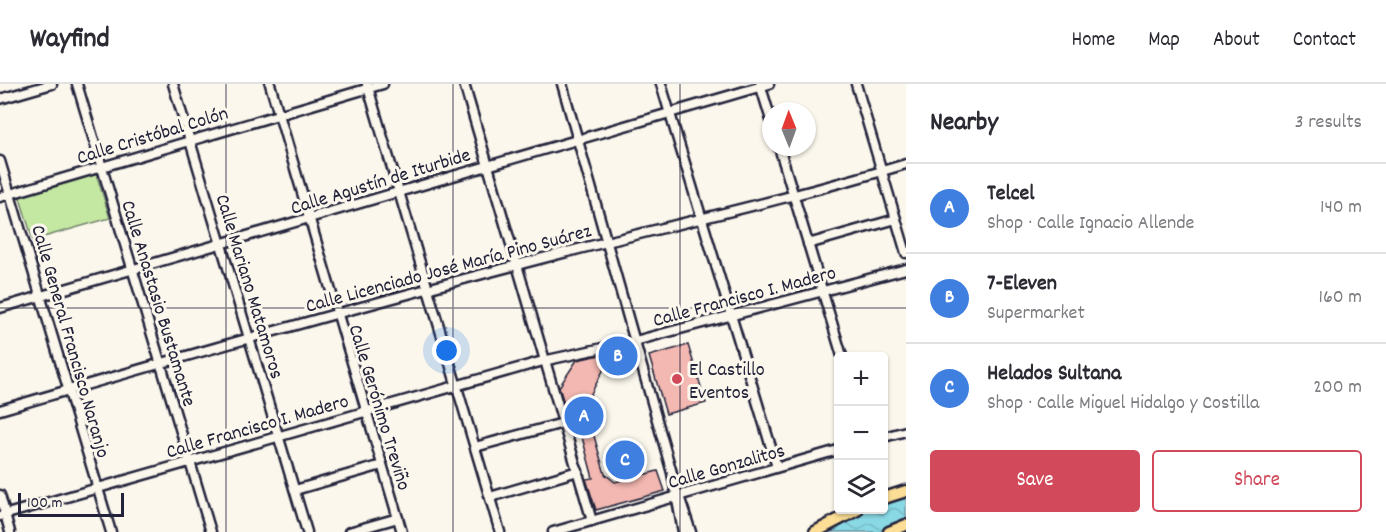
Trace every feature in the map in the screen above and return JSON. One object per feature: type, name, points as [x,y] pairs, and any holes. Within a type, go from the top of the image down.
[{"type":"main road","points":[[888,497],[906,492]]},
{"type":"main road","points":[[815,532],[849,514]]},
{"type":"main road","points":[[889,532],[906,525]]},
{"type":"street","points":[[0,99],[52,84]]},
{"type":"street","name":"Calle Anastasio Bustamante","points":[[77,84],[211,532]]},
{"type":"street","name":"Calle Mariano Matamoros","points":[[173,84],[307,532]]},
{"type":"street","name":"Calle Gerónimo Treviño","points":[[270,84],[402,532]]},
{"type":"street","name":"Calle Cristóbal Colón","points":[[0,196],[368,86],[383,84]]},
{"type":"street","points":[[464,84],[543,361],[592,521]]},
{"type":"street","points":[[561,84],[677,495],[691,532]]},
{"type":"street","points":[[662,84],[777,467]]},
{"type":"street","points":[[856,84],[906,253]]},
{"type":"street","points":[[763,85],[767,102]]},
{"type":"street","name":"Calle Agustín de Iturbide","points":[[0,308],[487,165],[578,141],[763,85]]},
{"type":"street","points":[[368,86],[500,532]]},
{"type":"street","points":[[782,156],[841,352]]},
{"type":"street","name":"Calle General Francisco Naranjo","points":[[0,161],[111,532]]},
{"type":"street","name":"Calle Licenciado José María Pino Suárez","points":[[0,410],[336,313],[516,265],[794,196],[906,164]]},
{"type":"street","points":[[808,244],[896,219]]},
{"type":"street","name":"Calle Francisco I. Madero","points":[[3,515],[543,361],[635,341],[906,269]]},
{"type":"street","points":[[475,447],[563,423]]},
{"type":"street","points":[[888,436],[906,431]]},
{"type":"street","name":"Calle Gonzalitos","points":[[553,532],[834,451]]},
{"type":"street","points":[[295,490],[382,465]]},
{"type":"street","points":[[490,497],[578,471]]},
{"type":"street","points":[[0,495],[3,515],[10,532]]},
{"type":"street","points":[[677,495],[683,532]]},
{"type":"street","points":[[349,532],[398,518]]},
{"type":"green space","points":[[96,173],[110,218],[33,240],[19,195]]},
{"type":"water","points":[[906,491],[906,525],[889,532],[815,532],[849,514],[888,514],[888,497]]},
{"type":"building","name":"El Castillo Eventos","points":[[688,345],[706,403],[666,414],[649,356]]},
{"type":"building","points":[[623,350],[627,363],[604,369],[585,405],[605,474],[615,482],[658,471],[665,491],[596,510],[586,479],[593,478],[575,411],[567,413],[559,387],[577,360]]},
{"type":"place","name":"7-Eleven","points":[[618,356]]},
{"type":"place","name":"El Castillo Eventos","points":[[677,379]]},
{"type":"place","name":"Telcel","points":[[584,416]]},
{"type":"place","name":"Helados Sultana","points":[[625,460]]}]
